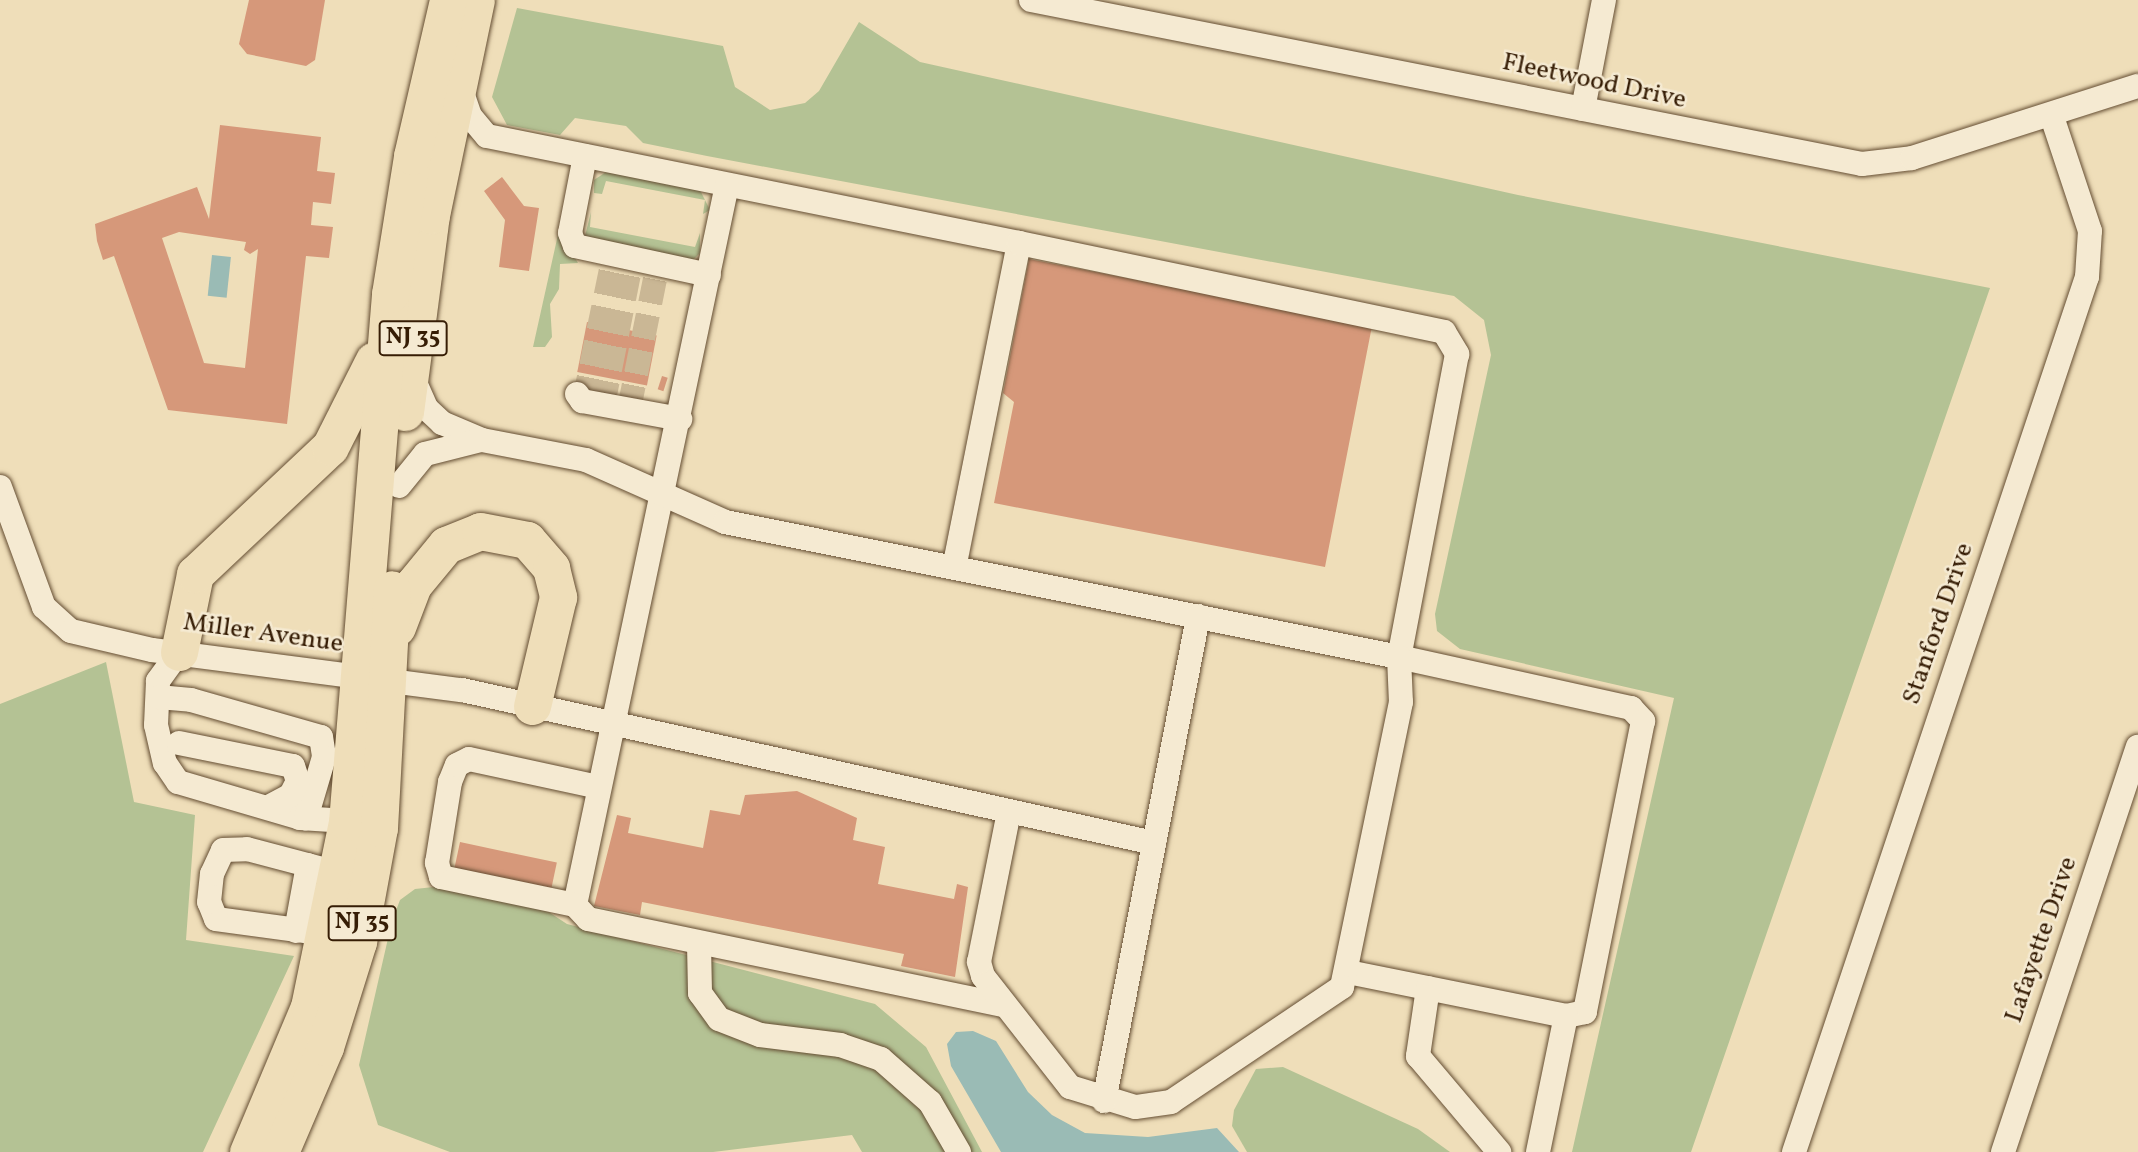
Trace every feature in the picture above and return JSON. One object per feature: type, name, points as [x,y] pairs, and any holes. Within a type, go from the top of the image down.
[{"type":"highway","name":"NJ 35","points":[[280,1152],[325,1048],[358,942],[379,828],[387,322],[412,156],[448,0]]},
{"type":"highway","name":"NJ 35","points":[[248,1152],[293,1052],[323,869],[347,821],[381,668],[410,368],[457,81],[476,0]]},
{"type":"highway","points":[[178,652],[195,574],[330,447],[358,401],[387,322]]},
{"type":"highway","points":[[381,668],[413,585],[446,545],[480,531],[513,534],[540,552],[558,597],[532,706]]},
{"type":"street","name":"Fleetwood Drive","points":[[1031,0],[1862,164],[1912,158],[2138,86]]},
{"type":"street","points":[[1583,109],[1604,0]]},
{"type":"street","points":[[457,81],[470,116],[487,136],[1444,331],[1457,354],[1399,657],[1401,702],[1347,972],[1336,993],[1181,1098],[1147,1107],[1104,1101],[1061,1079],[1005,1006],[979,962],[1009,812]]},
{"type":"street","name":"Stanford Drive","points":[[1794,1152],[2087,277],[2090,231],[2051,114]]},
{"type":"street","points":[[585,156],[576,201],[573,243],[605,254],[709,275]]},
{"type":"street","points":[[575,905],[610,726],[664,496],[727,185]]},
{"type":"street","points":[[954,568],[1019,243]]},
{"type":"street","points":[[410,368],[426,408],[442,424],[482,440],[586,460],[664,496],[754,530],[1399,657],[1631,708],[1643,721],[1585,1012],[1566,1016],[1347,972]]},
{"type":"street","points":[[577,394],[582,401],[680,419]]},
{"type":"street","points":[[399,486],[425,454],[482,440]]},
{"type":"street","name":"Miller Avenue","points":[[0,487],[50,618],[71,631],[178,652],[381,668],[610,726],[1154,843]]},
{"type":"street","points":[[1104,1101],[1198,616]]},
{"type":"street","points":[[178,652],[158,681],[168,700],[179,743],[182,764],[179,780]]},
{"type":"street","points":[[168,700],[156,726],[179,780]]},
{"type":"street","points":[[168,700],[191,700],[321,737],[324,757],[306,818]]},
{"type":"street","points":[[179,743],[293,766],[298,781],[291,795],[270,806]]},
{"type":"street","name":"Lafayette Drive","points":[[2003,1152],[2138,747]]},
{"type":"street","points":[[598,787],[464,760],[451,775],[441,841],[441,877],[575,905],[588,919],[1005,1006]]},
{"type":"street","points":[[179,780],[306,818],[347,821]]},
{"type":"street","points":[[311,932],[216,919],[209,902],[212,874],[223,850],[247,849],[323,869]]},
{"type":"street","points":[[699,944],[700,993],[719,1019],[760,1035],[840,1045],[881,1059],[930,1102],[959,1152]]},
{"type":"street","points":[[1428,988],[1418,1056],[1499,1152]]},
{"type":"street","points":[[1538,1152],[1566,1016]]},
{"type":"green space","points":[[517,8],[723,46],[735,87],[770,110],[805,103],[819,91],[859,22],[920,62],[1518,195],[1990,288],[1691,1152],[1572,1152],[1674,698],[1460,649],[1437,631],[1435,614],[1491,355],[1484,320],[1454,296],[643,143],[626,126],[575,118],[560,135],[507,125],[492,97]]},
{"type":"green space","points":[[606,172],[700,190],[705,200],[606,181],[602,194],[594,193],[594,180]]},
{"type":"green space","points":[[705,200],[710,210],[703,214]]},
{"type":"green space","points":[[591,212],[590,227],[695,247],[700,233],[700,253],[693,260],[585,236]]},
{"type":"green space","points":[[559,230],[578,263],[560,264],[559,289],[550,304],[552,337],[545,347],[533,347]]},
{"type":"green space","points":[[106,662],[134,802],[195,815],[186,940],[294,956],[203,1152],[0,1152],[0,704]]},
{"type":"green space","points":[[443,886],[538,905],[567,924],[875,1004],[926,1047],[982,1152],[862,1152],[852,1135],[713,1152],[450,1152],[378,1125],[359,1065],[392,921],[400,900],[415,889]]},
{"type":"green space","points":[[1283,1067],[1418,1129],[1450,1152],[1247,1152],[1232,1126],[1234,1110],[1256,1069]]},
{"type":"water","points":[[212,255],[231,257],[227,298],[208,296]]},
{"type":"water","points":[[973,1031],[996,1041],[1028,1092],[1052,1115],[1085,1133],[1148,1137],[1217,1128],[1239,1152],[1001,1152],[951,1066],[947,1044],[956,1032]]},
{"type":"building","points":[[249,0],[325,0],[315,60],[306,66],[247,54],[239,44]]},
{"type":"building","points":[[220,125],[321,137],[317,171],[335,173],[331,204],[313,202],[311,225],[333,227],[329,258],[306,256],[287,424],[168,410],[114,256],[103,260],[97,241],[95,224],[197,187],[209,219]],"holes":[[[179,232],[246,242],[244,250],[250,254],[258,249],[245,368],[204,363],[162,238]]]},
{"type":"building","points":[[502,177],[524,206],[539,208],[529,271],[499,267],[505,220],[484,191]]},
{"type":"building","points":[[1029,259],[1372,326],[1325,567],[994,503],[1014,402],[1003,393]]},
{"type":"building","points":[[587,322],[657,336],[647,386],[577,372]]},
{"type":"building","points":[[662,376],[668,378],[663,391],[658,389]]},
{"type":"building","points":[[797,791],[857,818],[853,840],[885,847],[878,884],[954,899],[957,884],[968,887],[955,977],[901,966],[904,954],[642,902],[640,915],[594,906],[617,815],[631,818],[628,833],[703,848],[710,810],[740,815],[745,795]]},
{"type":"building","points":[[460,842],[557,863],[550,894],[453,873]]},
{"type":"tunnel","points":[[584,401],[614,255]]},
{"type":"tunnel","points":[[603,405],[632,259]]},
{"type":"tunnel","points":[[629,409],[658,264]]}]
